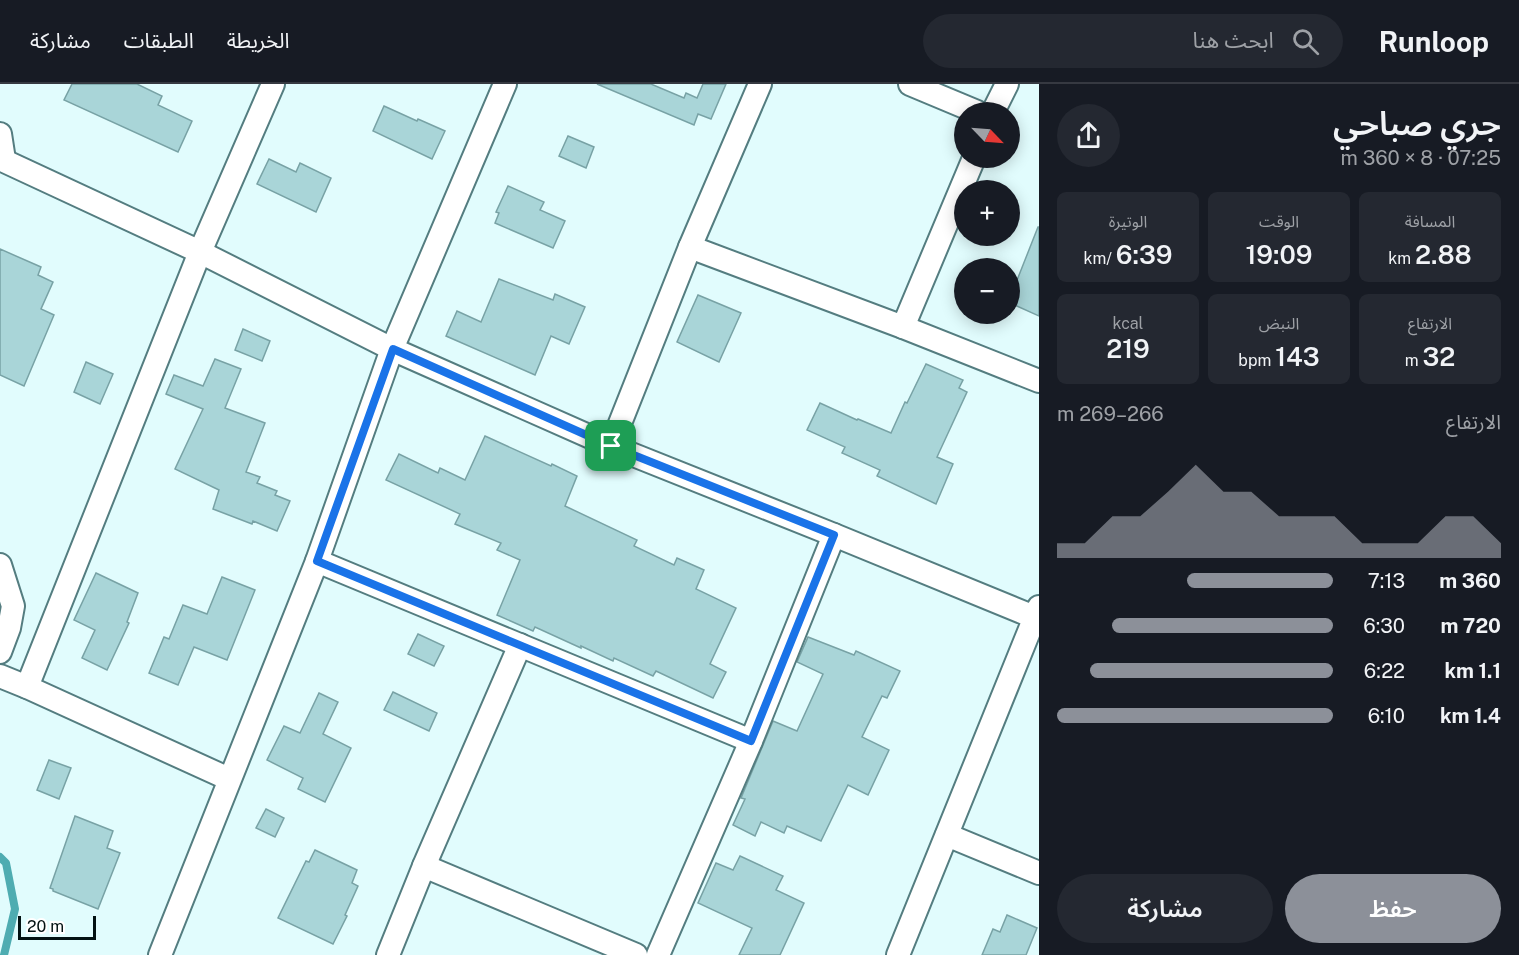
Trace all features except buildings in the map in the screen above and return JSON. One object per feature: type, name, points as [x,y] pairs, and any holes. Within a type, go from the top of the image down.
[{"type":"street","points":[[27,687],[200,252],[273,84]]},
{"type":"street","points":[[160,955],[317,561],[393,349],[505,84]]},
{"type":"street","points":[[611,446],[690,247],[760,84]]},
{"type":"street","points":[[910,84],[954,102]]},
{"type":"street","points":[[998,102],[1007,84]]},
{"type":"street","points":[[0,134],[2,159],[200,252],[393,349],[611,446],[1038,614],[898,955]]},
{"type":"street","points":[[903,327],[970,168]]},
{"type":"street","points":[[690,247],[1039,381]]},
{"type":"street","points":[[658,955],[751,741],[834,535]]},
{"type":"street","points":[[317,561],[751,741]]},
{"type":"street","points":[[0,565],[13,606],[9,628],[0,652]]},
{"type":"street","points":[[388,955],[520,645]]},
{"type":"street","points":[[0,676],[229,779]]},
{"type":"street","points":[[947,835],[1039,873]]},
{"type":"street","points":[[424,866],[636,955]]},
{"type":"waterway","points":[[0,857],[6,863],[15,909],[4,955]]},
{"type":"route","points":[[393,349],[611,446],[834,535],[751,741],[317,561],[393,349]]}]
